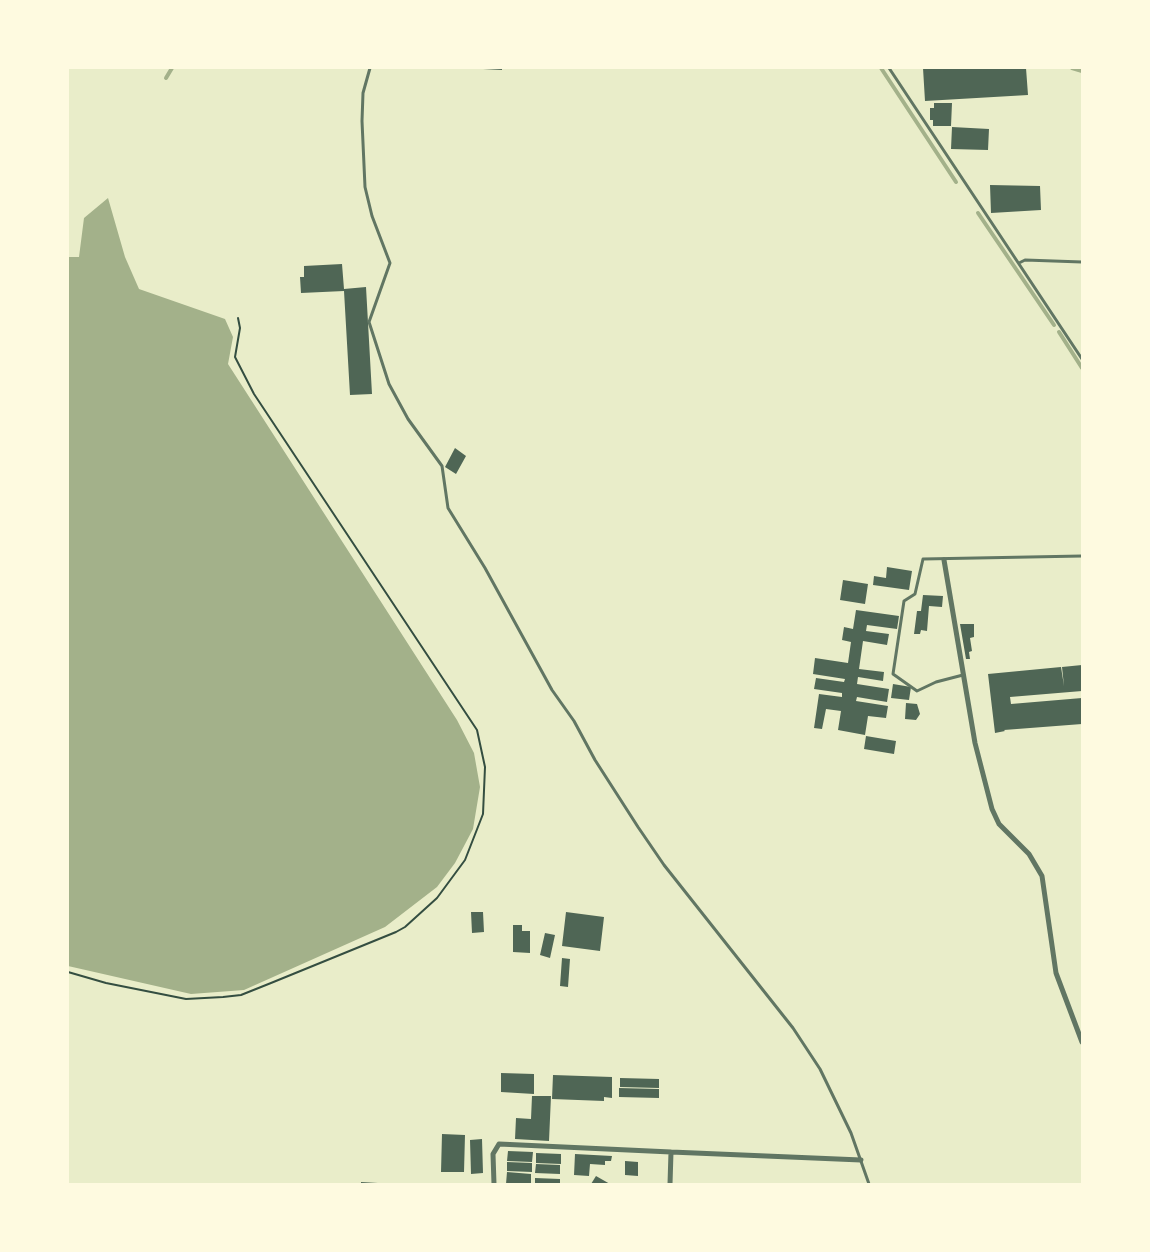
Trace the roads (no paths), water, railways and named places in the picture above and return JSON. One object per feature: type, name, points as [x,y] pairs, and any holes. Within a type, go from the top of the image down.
[{"type":"street","points":[[944,560],[975,743],[992,808],[1000,824],[1029,854],[1042,876],[1056,973],[1082,1042]]},
{"type":"street","points":[[494,1184],[493,1154],[499,1144],[861,1160]]},
{"type":"street","points":[[670,1184],[672,1152]]},
{"type":"lane","points":[[370,68],[363,94],[362,121],[365,187],[372,216],[390,263],[369,322],[389,384],[408,419],[442,466],[448,508],[485,568],[552,690],[574,721],[595,760],[664,865],[793,1028],[820,1069],[851,1133],[868,1184]]},
{"type":"lane","points":[[889,68],[1082,359]]},
{"type":"lane","points":[[1018,263],[1025,260],[1082,262]]},
{"type":"lane","points":[[963,675],[936,682],[917,691],[893,674],[904,601],[915,594],[923,559],[1082,556]]},
{"type":"waterway","points":[[166,78],[172,68]]},
{"type":"waterway","points":[[881,68],[956,182]]},
{"type":"waterway","points":[[1072,68],[1082,71]]},
{"type":"waterway","points":[[978,213],[1054,325]]},
{"type":"waterway","points":[[1059,332],[1082,368]]}]
